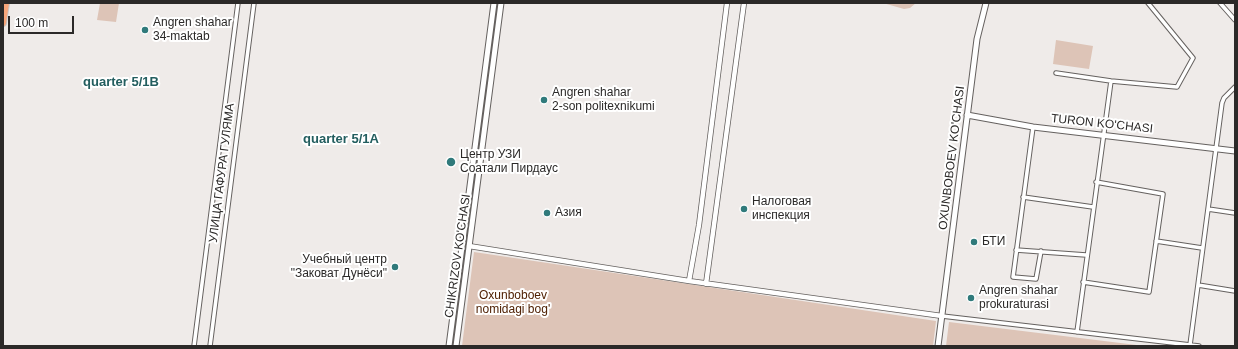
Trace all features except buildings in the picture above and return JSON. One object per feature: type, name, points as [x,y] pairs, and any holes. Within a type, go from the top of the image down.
[{"type":"highway","points":[[3,23],[6,3]]},
{"type":"main road","name":"CHIKRIZOV KO'CHASI","points":[[449,346],[494,3]]},
{"type":"main road","name":"CHIKRIZOV KO'CHASI","points":[[456,346],[501,3]]},
{"type":"main road","name":"OXUNBOBOEV KO'CHASI","points":[[938,346],[976,39],[986,3]]},
{"type":"main road","name":"TURON KO'CHASI","points":[[967,116],[1033,127],[1103,134],[1235,151]]},
{"type":"street","points":[[194,346],[238,3]]},
{"type":"street","name":"УЛИЦА ГАФУРА ГУЛЯМА","points":[[210,346],[254,3]]},
{"type":"street","points":[[689,281],[699,226],[727,3]]},
{"type":"street","points":[[706,284],[744,3]]},
{"type":"street","points":[[1056,73],[1110,81],[1175,87],[1178,85],[1193,60],[1192,56],[1148,3]]},
{"type":"street","points":[[1151,7],[1155,3]]},
{"type":"street","points":[[1220,3],[1235,20]]},
{"type":"street","points":[[1077,332],[1110,81]]},
{"type":"street","points":[[1190,345],[1222,103],[1224,98],[1235,87]]},
{"type":"street","points":[[1033,127],[1012,277],[1036,279],[1041,251]]},
{"type":"street","points":[[1083,282],[1149,292],[1163,194],[1096,182]]},
{"type":"street","points":[[1023,197],[1093,207]]},
{"type":"street","points":[[1208,209],[1235,213]]},
{"type":"street","points":[[1156,241],[1202,248]]},
{"type":"street","points":[[469,246],[706,284],[942,316],[1199,346]]},
{"type":"street","points":[[1016,250],[1086,255]]},
{"type":"street","points":[[1198,285],[1235,290]]},
{"type":"green space","points":[[100,3],[119,3],[116,22],[97,20]]},
{"type":"green space","points":[[883,3],[916,3],[910,8],[904,9]]},
{"type":"green space","points":[[1056,40],[1093,46],[1089,69],[1053,64]]},
{"type":"green space","name":"Oxunboboev nomidagi bog'","points":[[474,252],[936,321],[933,346],[462,346]]},
{"type":"green space","points":[[949,322],[1145,346],[946,346]]},
{"type":"place","name":"Angren shahar 34-maktab","points":[[145,30]]},
{"type":"place","name":"Angren shahar 2-son politexnikumi","points":[[544,100]]},
{"type":"place","name":"Центр УЗИ Соатали Пирдаус","points":[[451,162]]},
{"type":"place","name":"Налоговая инспекция","points":[[744,209]]},
{"type":"place","name":"Азия","points":[[547,213]]},
{"type":"place","name":"БТИ","points":[[974,242]]},
{"type":"place","name":"Учебный центр \"Заковат Дунёси\"","points":[[395,267]]},
{"type":"place","name":"Angren shahar prokuraturasi","points":[[971,298]]},
{"type":"district","name":"quarter 5/1B","points":[[121,82]]},
{"type":"district","name":"quarter 5/1A","points":[[341,139]]}]
